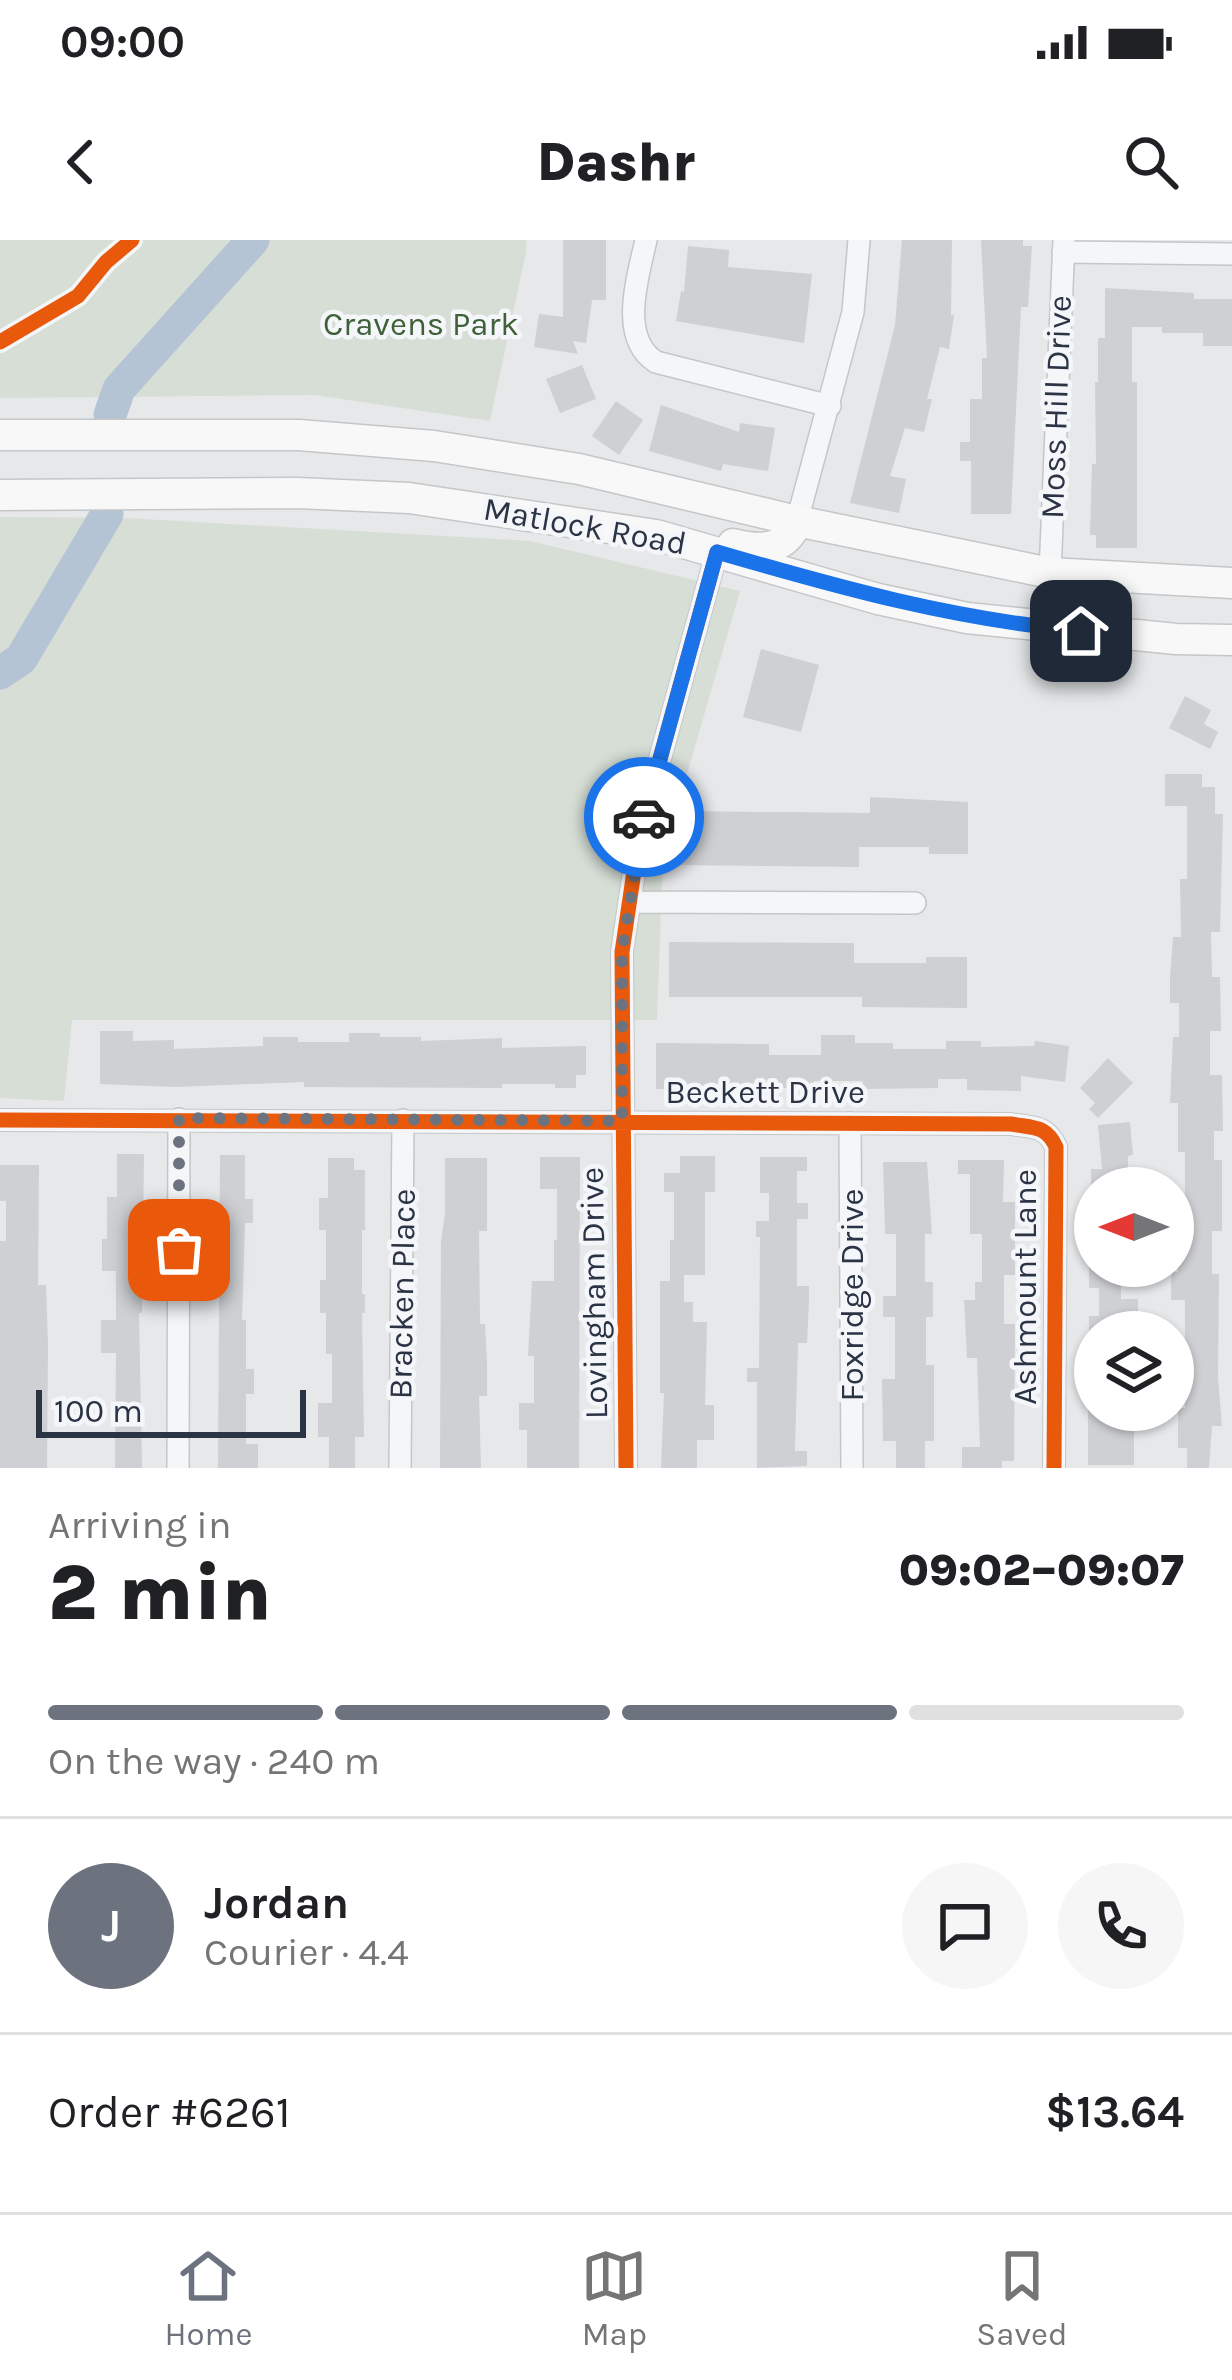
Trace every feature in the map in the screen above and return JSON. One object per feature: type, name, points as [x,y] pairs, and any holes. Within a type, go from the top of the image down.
[{"type":"main road","name":"Matlock Road","points":[[0,435],[299,435],[503,455],[1050,573],[1232,583]]},
{"type":"main road","name":"Matlock Road","points":[[0,495],[297,493],[409,498],[633,531],[878,599],[1011,623],[1232,640]]},
{"type":"main road","points":[[633,531],[662,527],[751,549],[772,548],[792,536],[797,521]]},
{"type":"main road","points":[[797,521],[814,563],[833,586]]},
{"type":"street","points":[[646,240],[634,320],[635,340],[644,355],[830,406]]},
{"type":"street","points":[[797,521],[853,312],[859,240]]},
{"type":"street","points":[[1063,246],[1232,254]]},
{"type":"street","name":"Moss Hill Drive","points":[[1050,573],[1063,246]]},
{"type":"street","name":"Lovingham Drive","points":[[626,1468],[622,952],[640,831],[717,552]]},
{"type":"street","points":[[629,902],[915,903]]},
{"type":"street","points":[[178,1468],[179,1118]]},
{"type":"street","name":"Beckett Drive","points":[[0,1120],[1025,1126]]},
{"type":"street","name":"Bracken Place","points":[[400,1468],[404,1120]]},
{"type":"street","name":"Foxridge Drive","points":[[850,1123],[852,1468]]},
{"type":"street","name":"Ashmount Lane","points":[[1025,1126],[1041,1127],[1056,1148],[1054,1468]]},
{"type":"green space","name":"Cravens Park","points":[[0,240],[526,240],[526,252],[490,421],[315,395],[0,398]]},
{"type":"green space","points":[[0,517],[125,518],[530,541],[740,591],[663,857],[657,1020],[72,1020],[64,1101],[0,1098]]},
{"type":"building","points":[[563,240],[606,240],[606,300],[592,300],[586,343],[573,341],[578,354],[534,347],[539,314],[563,317]]},
{"type":"building","points":[[902,240],[952,240],[954,315],[949,349],[940,347],[924,432],[905,428],[890,476],[906,479],[899,513],[850,503],[895,325]]},
{"type":"building","points":[[981,240],[1023,240],[1023,246],[1032,246],[1028,307],[1021,307],[1011,514],[971,514],[971,461],[960,461],[960,442],[970,442],[970,399],[982,399],[982,358],[987,358]]},
{"type":"building","points":[[688,246],[729,250],[728,267],[812,274],[804,343],[676,321]]},
{"type":"building","points":[[1105,288],[1232,299],[1232,346],[1203,346],[1203,333],[1132,327],[1132,382],[1137,382],[1137,548],[1096,548],[1096,535],[1090,535],[1092,464],[1096,464],[1095,382],[1098,338],[1105,338]]},
{"type":"building","points":[[582,365],[596,399],[560,413],[546,379]]},
{"type":"building","points":[[616,401],[643,420],[619,455],[592,436]]},
{"type":"building","points":[[661,405],[739,432],[740,423],[775,428],[768,471],[723,464],[721,471],[649,451]]},
{"type":"building","points":[[761,649],[819,665],[801,732],[743,717]]},
{"type":"building","points":[[1185,696],[1211,710],[1204,724],[1218,732],[1210,749],[1169,728]]},
{"type":"building","points":[[1165,774],[1202,774],[1202,787],[1215,787],[1215,814],[1223,814],[1220,932],[1211,932],[1212,977],[1220,977],[1221,1031],[1210,1031],[1210,1075],[1222,1075],[1223,1131],[1214,1131],[1214,1160],[1222,1160],[1222,1231],[1212,1231],[1212,1274],[1219,1274],[1222,1426],[1212,1426],[1209,1468],[1187,1468],[1187,1448],[1178,1448],[1178,1431],[1194,1431],[1194,1311],[1185,1311],[1185,1300],[1171,1300],[1171,1287],[1194,1287],[1194,1167],[1185,1167],[1185,1152],[1178,1152],[1178,1103],[1170,1103],[1179,1003],[1170,1003],[1170,977],[1173,937],[1181,937],[1180,879],[1187,879],[1187,806],[1165,806]]},
{"type":"building","points":[[870,797],[968,802],[968,854],[929,854],[929,847],[859,847],[859,867],[679,865],[679,811],[870,813]]},
{"type":"building","points":[[669,942],[854,943],[854,963],[926,963],[926,957],[967,957],[967,1008],[862,1007],[862,997],[669,997]]},
{"type":"building","points":[[100,1031],[133,1031],[133,1041],[174,1040],[174,1049],[263,1046],[263,1037],[349,1042],[349,1033],[421,1037],[421,1041],[502,1038],[502,1048],[586,1046],[586,1075],[576,1075],[576,1088],[555,1088],[555,1084],[502,1084],[502,1088],[304,1087],[304,1082],[175,1087],[100,1084]]},
{"type":"building","points":[[821,1035],[855,1035],[855,1043],[893,1043],[893,1049],[946,1049],[946,1041],[981,1041],[981,1047],[1034,1046],[1035,1041],[1069,1046],[1065,1082],[1021,1076],[1021,1091],[967,1090],[967,1079],[938,1079],[938,1088],[863,1089],[863,1081],[814,1081],[814,1088],[656,1089],[656,1043],[769,1044],[769,1055],[821,1055]]},
{"type":"building","points":[[1108,1058],[1133,1083],[1098,1118],[1089,1109],[1095,1103],[1080,1088]]},
{"type":"building","points":[[1130,1122],[1133,1155],[1128,1156],[1128,1167],[1102,1167],[1098,1125]]},
{"type":"building","points":[[117,1154],[144,1154],[139,1313],[142,1468],[115,1468],[116,1353],[101,1353],[101,1320],[116,1320],[116,1271],[102,1271],[102,1239],[107,1239],[107,1197],[117,1197]]},
{"type":"building","points":[[220,1155],[245,1155],[245,1199],[253,1199],[253,1223],[245,1223],[242,1320],[246,1320],[246,1369],[254,1369],[254,1394],[246,1394],[246,1444],[258,1444],[258,1468],[218,1468]]},
{"type":"building","points":[[680,1156],[715,1156],[715,1192],[705,1192],[705,1275],[684,1275],[684,1302],[693,1302],[693,1322],[707,1322],[705,1405],[714,1405],[714,1440],[697,1440],[697,1468],[661,1468],[660,1281],[670,1281],[670,1240],[674,1240],[674,1192],[664,1192],[664,1173],[680,1173]]},
{"type":"building","points":[[540,1157],[580,1157],[579,1468],[527,1468],[527,1430],[519,1430],[519,1403],[534,1403],[534,1356],[528,1356],[532,1281],[554,1281],[557,1189],[540,1189]]},
{"type":"building","points":[[760,1157],[807,1157],[807,1171],[797,1171],[797,1203],[808,1203],[808,1219],[797,1219],[797,1286],[809,1286],[809,1302],[807,1343],[798,1343],[795,1451],[807,1451],[807,1466],[757,1468],[757,1382],[747,1382],[747,1368],[759,1368],[760,1237],[756,1237],[756,1221],[769,1221],[769,1193],[760,1193]]},
{"type":"building","points":[[328,1158],[354,1158],[354,1170],[365,1170],[364,1437],[355,1437],[355,1468],[329,1468],[329,1437],[318,1437],[318,1403],[332,1403],[332,1354],[326,1354],[326,1313],[320,1313],[320,1280],[326,1280],[326,1230],[319,1230],[319,1198],[328,1198]]},
{"type":"building","points":[[445,1158],[487,1158],[487,1231],[479,1231],[480,1324],[485,1324],[487,1362],[487,1396],[479,1396],[481,1468],[440,1468]]},
{"type":"building","points":[[958,1160],[1004,1160],[1003,1202],[1015,1202],[1015,1275],[1004,1275],[1004,1324],[1015,1324],[1014,1461],[1002,1461],[1002,1468],[962,1468],[962,1447],[980,1447],[977,1358],[967,1358],[964,1300],[975,1300],[975,1282],[982,1282],[982,1234],[970,1234],[970,1174],[958,1174]]},
{"type":"building","points":[[883,1162],[927,1162],[932,1234],[925,1234],[925,1282],[933,1282],[933,1317],[926,1317],[926,1365],[934,1365],[934,1441],[925,1441],[925,1468],[896,1468],[896,1441],[883,1441],[882,1379],[895,1379],[895,1317],[883,1317],[883,1296],[896,1296],[896,1234],[885,1234]]},
{"type":"building","points":[[0,1165],[39,1165],[38,1285],[46,1285],[48,1344],[47,1468],[0,1468],[0,1241],[6,1241],[6,1201],[0,1201]]},
{"type":"building","points":[[1121,1287],[1121,1299],[1138,1299],[1138,1311],[1099,1311],[1099,1288],[1089,1288]]},
{"type":"building","points":[[1088,1431],[1134,1431],[1134,1465],[1088,1465]]},
{"type":"waterway","points":[[110,415],[119,389],[253,240]]},
{"type":"waterway","points":[[0,673],[21,659],[107,514]]},
{"type":"cycle path","points":[[0,342],[78,296],[132,240]]},
{"type":"cycle path","points":[[626,1468],[622,952],[640,831],[717,552]]},
{"type":"cycle path","points":[[0,1120],[1011,1124],[1038,1129],[1056,1147],[1054,1468]]},
{"type":"way so far","points":[[179,1250],[179,1118],[622,1121],[622,952],[644,817]]},
{"type":"route","points":[[644,817],[717,552],[878,599],[968,617],[1081,631]]}]
